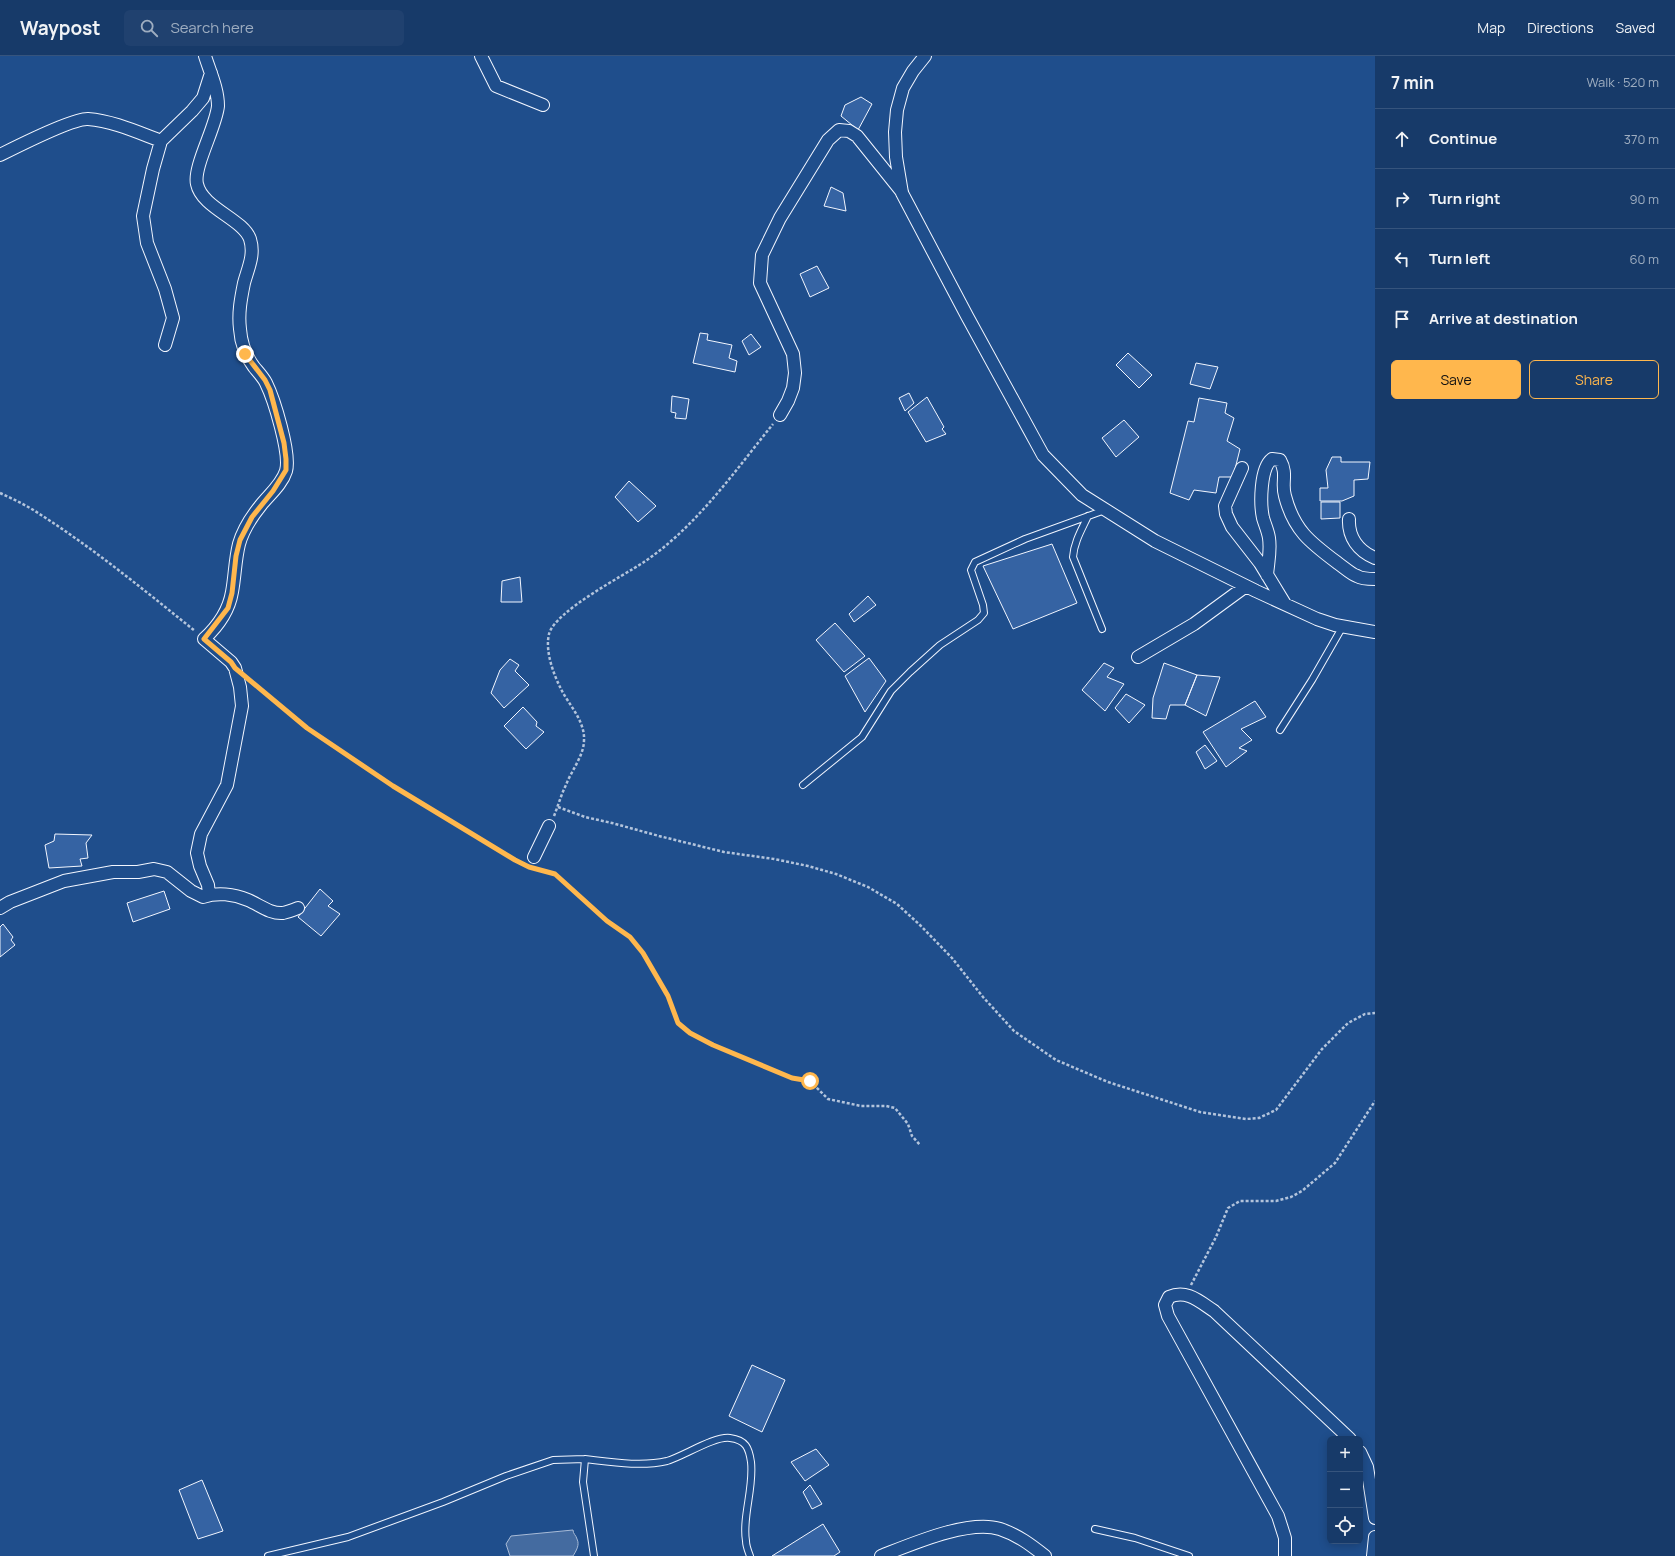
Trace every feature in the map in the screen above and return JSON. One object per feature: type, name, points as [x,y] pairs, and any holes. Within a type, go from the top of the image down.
[{"type":"street","points":[[205,56],[217,93],[218,107],[207,146],[196,174],[196,184],[201,195],[249,237],[252,248],[251,261],[244,283],[240,307],[239,326],[241,341],[245,354],[265,380],[270,390],[277,413],[286,459],[286,470],[281,481],[252,517],[240,540],[236,556],[232,593],[228,608],[204,639],[231,662],[235,668],[240,686],[242,706],[227,785],[201,834],[197,853],[200,866],[208,886],[209,895]]},
{"type":"street","points":[[480,56],[496,86],[543,104]]},
{"type":"street","points":[[902,193],[896,151],[895,132],[897,110],[903,88],[912,72],[925,56]]},
{"type":"street","points":[[165,345],[173,318],[165,289],[147,243],[143,216],[153,169],[161,141],[192,111],[202,98],[211,73]]},
{"type":"street","points":[[0,156],[57,128],[86,119],[115,124],[161,141]]},
{"type":"street","points":[[780,415],[793,388],[795,373],[793,354],[760,283],[762,255],[780,218],[828,140],[839,130],[849,131],[858,136],[902,193],[966,316],[1043,455],[1082,495],[1156,541],[1246,586],[1317,619],[1375,632]]},
{"type":"street","points":[[1267,575],[1270,550],[1269,537],[1263,517],[1262,498],[1265,469],[1268,462],[1272,459],[1280,460],[1284,467],[1285,476],[1282,489],[1289,512],[1299,530],[1322,551],[1357,576],[1375,580]]},
{"type":"street","points":[[1242,468],[1226,506],[1226,514],[1232,527],[1260,563],[1285,604]]},
{"type":"street","points":[[1349,519],[1348,525],[1353,541],[1360,550],[1375,558]]},
{"type":"street","points":[[1138,657],[1194,624],[1246,586]]},
{"type":"street","points":[[531,862],[549,826]]},
{"type":"street","points":[[0,908],[10,902],[64,881],[113,872],[138,872],[154,869],[167,872],[191,891],[203,898],[209,895],[230,894],[248,900],[268,911],[283,913],[298,908]]},
{"type":"street","points":[[1285,1556],[1286,1538],[1278,1516],[1168,1316],[1165,1305],[1169,1297],[1181,1294],[1188,1295],[1214,1311],[1347,1436]]},
{"type":"street","points":[[1363,1458],[1368,1467],[1375,1518]]},
{"type":"street","points":[[881,1556],[918,1542],[981,1526],[999,1529],[1014,1535],[1030,1543],[1045,1556]]},
{"type":"street","points":[[1373,1556],[1375,1536]]},
{"type":"lane","points":[[803,785],[862,736],[891,691],[910,672],[940,645],[978,620],[984,613],[983,605],[971,570],[975,562],[1025,539],[1105,510]]},
{"type":"lane","points":[[1088,516],[1076,541],[1073,557],[1102,629]]},
{"type":"lane","points":[[1280,730],[1312,680],[1343,626]]},
{"type":"lane","points":[[268,1556],[348,1537],[443,1502],[506,1476],[553,1460],[585,1459],[628,1463],[666,1461],[716,1441],[728,1438],[743,1442],[749,1450],[751,1464],[751,1489],[747,1512],[746,1540],[750,1556]]},
{"type":"lane","points":[[585,1459],[583,1482],[594,1556]]},
{"type":"lane","points":[[1095,1528],[1135,1538],[1189,1556]]},
{"type":"path","points":[[549,826],[558,807],[566,784],[582,752],[584,740],[579,718],[561,689],[551,663],[548,650],[549,633],[556,622],[568,609],[646,561],[685,529],[780,415]]},
{"type":"path","points":[[0,493],[36,512],[69,534],[148,593],[188,626]]},
{"type":"path","points":[[235,668],[307,728],[393,786],[477,838],[555,874],[607,921],[630,937],[643,953],[668,996],[678,1023],[690,1033],[713,1045],[792,1078],[810,1081],[828,1099],[861,1106],[886,1106],[895,1108],[908,1124],[912,1136],[920,1145]]},
{"type":"path","points":[[558,807],[585,817],[724,852],[774,859],[808,866],[836,874],[868,887],[897,904],[921,926],[952,958],[983,997],[1014,1031],[1046,1054],[1083,1072],[1152,1097],[1200,1112],[1246,1120],[1259,1118],[1276,1110],[1322,1049],[1348,1023],[1365,1014],[1375,1013]]},
{"type":"path","points":[[1188,1295],[1193,1280],[1199,1272],[1228,1208],[1240,1201],[1276,1201],[1291,1197],[1302,1191],[1335,1163],[1375,1101]]},
{"type":"water","points":[[573,1530],[578,1543],[573,1556],[510,1556],[506,1544],[511,1536]]},
{"type":"building","points":[[861,97],[872,104],[858,130],[841,116],[845,105]]},
{"type":"building","points":[[831,187],[843,193],[846,211],[824,206]]},
{"type":"building","points":[[817,266],[829,288],[810,297],[800,274]]},
{"type":"building","points":[[700,333],[708,334],[707,340],[732,345],[729,358],[737,361],[735,372],[693,363]]},
{"type":"building","points":[[751,334],[761,347],[749,355],[742,341]]},
{"type":"building","points":[[1128,353],[1152,375],[1139,388],[1116,365]]},
{"type":"building","points":[[1196,363],[1218,367],[1210,389],[1190,384]]},
{"type":"building","points":[[909,393],[914,403],[905,411],[899,398]]},
{"type":"building","points":[[672,396],[689,399],[686,419],[675,418],[676,413],[671,412]]},
{"type":"building","points":[[927,397],[944,427],[942,429],[946,434],[926,442],[908,412]]},
{"type":"building","points":[[1199,398],[1227,403],[1225,413],[1234,418],[1227,441],[1240,449],[1233,477],[1219,477],[1216,493],[1194,490],[1189,500],[1170,493],[1188,421],[1194,422]]},
{"type":"building","points":[[1124,420],[1139,437],[1116,457],[1102,438]]},
{"type":"building","points":[[1332,457],[1341,457],[1341,462],[1370,462],[1368,479],[1354,480],[1354,496],[1342,501],[1320,501],[1320,488],[1328,488],[1326,470]]},
{"type":"building","points":[[629,481],[656,506],[638,522],[615,497]]},
{"type":"building","points":[[1321,502],[1340,502],[1340,518],[1321,519]]},
{"type":"building","points":[[1052,544],[1077,603],[1013,629],[983,566]]},
{"type":"building","points":[[520,577],[522,602],[501,602],[502,581]]},
{"type":"building","points":[[868,596],[876,605],[854,622],[849,614]]},
{"type":"building","points":[[835,623],[865,656],[844,672],[816,640]]},
{"type":"building","points":[[869,658],[886,681],[865,712],[845,676]]},
{"type":"building","points":[[510,659],[519,665],[515,671],[529,685],[504,708],[491,693],[500,670]]},
{"type":"building","points":[[1104,663],[1114,668],[1107,677],[1124,684],[1105,711],[1082,690]]},
{"type":"building","points":[[1164,663],[1197,675],[1185,705],[1170,705],[1166,719],[1152,718],[1153,698]]},
{"type":"building","points":[[1197,675],[1220,677],[1206,716],[1185,705]]},
{"type":"building","points":[[1126,694],[1145,705],[1129,723],[1115,708]]},
{"type":"building","points":[[1255,701],[1266,717],[1241,729],[1252,740],[1239,748],[1247,751],[1226,767],[1203,732]]},
{"type":"building","points":[[523,707],[537,722],[536,726],[544,732],[526,749],[504,726]]},
{"type":"building","points":[[1205,745],[1217,761],[1205,769],[1196,752]]},
{"type":"building","points":[[55,834],[92,835],[86,843],[88,858],[80,859],[82,866],[49,868],[45,845],[54,841]]},
{"type":"building","points":[[320,889],[333,901],[328,906],[340,914],[321,936],[298,917]]},
{"type":"building","points":[[164,891],[170,909],[133,922],[127,903]]},
{"type":"building","points":[[3,924],[13,937],[11,940],[15,945],[0,957],[0,927]]},
{"type":"building","points":[[752,1365],[785,1380],[762,1432],[729,1416]]},
{"type":"building","points":[[816,1449],[829,1465],[805,1481],[791,1462]]},
{"type":"building","points":[[202,1480],[223,1531],[198,1539],[179,1490]]},
{"type":"building","points":[[810,1485],[822,1504],[812,1509],[803,1492]]},
{"type":"building","points":[[823,1524],[840,1552],[834,1556],[772,1556]]},
{"type":"route","points":[[245,354],[265,380],[270,390],[284,443],[286,470],[281,481],[252,517],[240,540],[234,565],[234,580],[228,608],[204,639],[231,662],[235,668],[307,728],[393,786],[515,860],[529,867],[555,874],[607,921],[630,937],[643,953],[668,996],[678,1023],[690,1033],[713,1045],[792,1078],[810,1081]]}]
